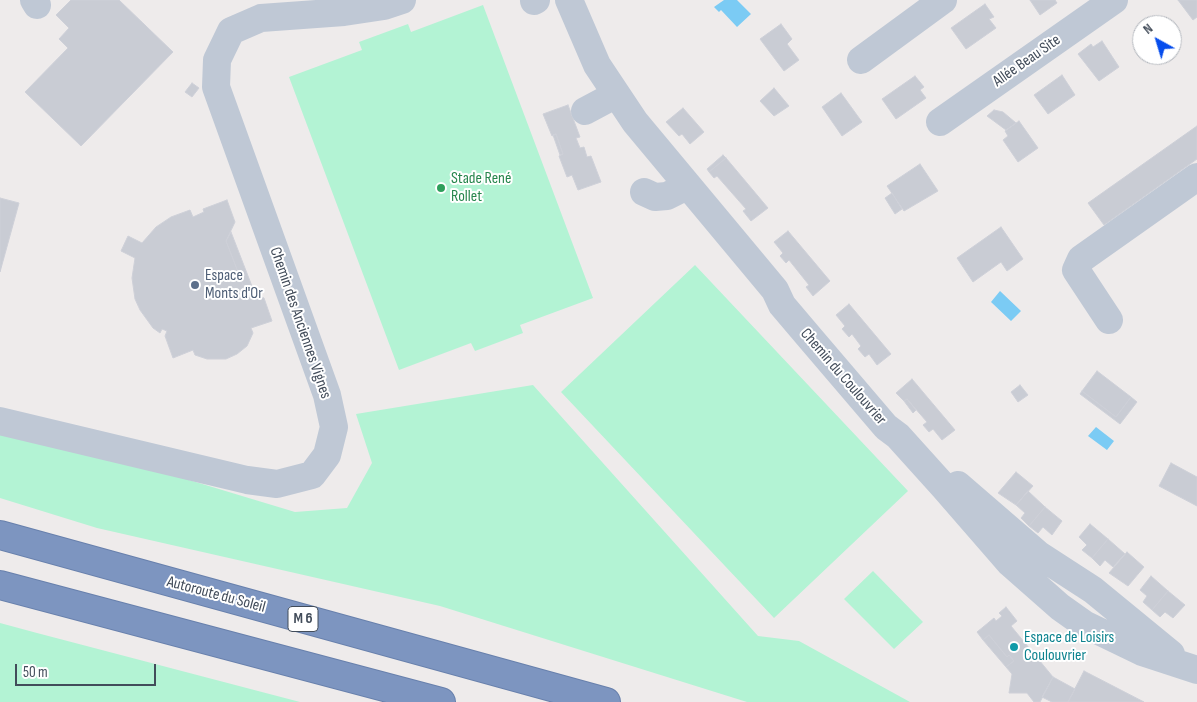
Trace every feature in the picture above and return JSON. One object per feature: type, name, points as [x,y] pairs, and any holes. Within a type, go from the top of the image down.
[{"type":"highway","name":"Autoroute du Soleil","points":[[0,535],[606,702]]},
{"type":"highway","points":[[0,585],[440,702]]},
{"type":"street","name":"Chemin des Anciennes Vignes","points":[[0,421],[247,480],[277,484],[312,475],[327,455],[334,427],[327,395],[216,86],[217,60],[231,31],[260,18],[344,12],[384,6],[402,0]]},
{"type":"street","name":"Chemin du Coulouvrier","points":[[569,0],[597,65],[615,95],[687,186],[775,290],[782,305],[886,427],[898,436],[1010,563],[1060,607],[1084,624],[1142,652],[1192,669]]},
{"type":"street","points":[[861,60],[943,0]]},
{"type":"street","name":"Allée Beau Site","points":[[940,122],[1114,0]]},
{"type":"street","points":[[584,111],[615,95]]},
{"type":"street","points":[[1109,320],[1076,270],[1080,259],[1197,177]]},
{"type":"street","points":[[644,192],[655,197],[668,196],[687,186]]},
{"type":"green space","name":"Stade René Rollet","points":[[483,5],[593,298],[520,325],[523,333],[475,351],[471,343],[399,370],[289,77],[362,50],[359,42],[408,24],[411,32]]},
{"type":"green space","points":[[695,265],[908,491],[774,618],[561,392]]},
{"type":"green space","points":[[533,385],[758,636],[799,641],[910,702],[747,702],[440,606],[97,528],[0,498],[0,426],[60,441],[295,512],[347,508],[372,463],[356,414]]},
{"type":"green space","points":[[873,571],[923,622],[894,649],[844,599]]},
{"type":"green space","points":[[0,623],[37,633],[300,702],[0,702]]},
{"type":"water","points":[[724,0],[737,0],[751,14],[737,27],[721,10],[719,12],[714,7]]},
{"type":"water","points":[[1000,291],[1021,311],[1011,321],[991,302]]},
{"type":"water","points":[[1096,427],[1114,441],[1107,450],[1088,436]]},
{"type":"building","points":[[71,0],[119,0],[173,52],[81,146],[25,92],[68,48],[59,39],[69,28],[56,15]]},
{"type":"building","points":[[1030,0],[1055,0],[1057,3],[1040,15]]},
{"type":"building","points":[[1178,0],[1197,0],[1197,17],[1193,20]]},
{"type":"building","points":[[985,4],[994,17],[989,19],[996,28],[966,49],[951,28]]},
{"type":"building","points":[[781,24],[792,39],[787,44],[799,60],[784,71],[760,39]]},
{"type":"building","points":[[1102,41],[1119,67],[1099,81],[1078,54],[1091,44],[1093,47]]},
{"type":"building","points":[[1062,75],[1075,95],[1048,114],[1034,95]]},
{"type":"building","points":[[915,76],[924,87],[920,90],[926,98],[896,119],[882,99]]},
{"type":"building","points":[[192,83],[199,88],[192,97],[185,92]]},
{"type":"building","points":[[774,88],[789,106],[774,116],[760,101]]},
{"type":"building","points":[[841,93],[862,122],[842,136],[822,107]]},
{"type":"building","points":[[568,105],[580,137],[576,138],[580,148],[584,147],[587,157],[591,156],[601,182],[578,190],[572,175],[567,177],[559,156],[563,154],[556,134],[552,136],[543,114]]},
{"type":"building","points":[[683,108],[704,132],[690,144],[682,134],[679,136],[666,122]]},
{"type":"building","points":[[994,110],[1003,112],[1016,123],[1006,130],[987,116]]},
{"type":"building","points":[[1019,121],[1038,148],[1018,162],[1003,140],[1008,136],[1005,131]]},
{"type":"building","points":[[1197,126],[1197,159],[1104,225],[1088,203]]},
{"type":"building","points":[[556,134],[563,154],[560,155],[553,135]]},
{"type":"building","points":[[723,155],[726,158],[709,172],[707,169]]},
{"type":"building","points":[[726,158],[768,208],[751,221],[743,211],[746,209],[717,176],[714,178],[709,172]]},
{"type":"building","points":[[920,164],[938,191],[904,211],[887,186]]},
{"type":"building","points":[[892,193],[902,209],[895,214],[885,198]]},
{"type":"building","points":[[0,198],[19,203],[0,272]]},
{"type":"building","points":[[227,200],[235,222],[226,241],[245,290],[264,298],[272,321],[251,328],[253,333],[247,346],[237,354],[226,359],[207,359],[195,355],[193,350],[173,358],[165,336],[167,331],[162,329],[160,333],[153,328],[140,310],[135,299],[132,278],[135,258],[121,251],[128,236],[142,243],[156,227],[171,217],[190,210],[193,217],[204,212],[203,209]]},
{"type":"building","points":[[1001,227],[1023,259],[1007,271],[1001,262],[973,282],[957,258]]},
{"type":"building","points":[[788,231],[830,281],[813,296],[806,287],[809,285],[789,260],[786,263],[780,256],[783,253],[774,242]]},
{"type":"building","points":[[231,232],[255,294],[245,290],[226,241]]},
{"type":"building","points":[[849,304],[891,354],[877,365],[869,354],[865,357],[858,349],[861,346],[852,334],[849,337],[842,329],[845,326],[836,315]]},
{"type":"building","points":[[1097,371],[1131,397],[1116,417],[1082,391]]},
{"type":"building","points":[[912,379],[955,430],[942,440],[933,429],[929,432],[923,425],[927,422],[907,399],[904,401],[896,393]]},
{"type":"building","points":[[1020,385],[1028,395],[1018,402],[1011,392]]},
{"type":"building","points":[[1082,391],[1116,417],[1131,397],[1137,402],[1120,424],[1080,394]]},
{"type":"building","points":[[907,399],[916,410],[913,413],[904,401]]},
{"type":"building","points":[[1171,463],[1197,477],[1197,506],[1159,486]]},
{"type":"building","points":[[1016,472],[1033,486],[1016,505],[998,493]]},
{"type":"building","points":[[1028,491],[1045,507],[1029,526],[1021,518],[1025,513],[1016,505]]},
{"type":"building","points":[[1045,507],[1062,521],[1052,535],[1043,527],[1038,533],[1029,526]]},
{"type":"building","points":[[1090,524],[1108,539],[1092,558],[1082,550],[1087,545],[1079,537]]},
{"type":"building","points":[[1108,539],[1125,554],[1113,567],[1105,560],[1100,566],[1092,558]]},
{"type":"building","points":[[1127,552],[1144,567],[1128,586],[1109,573]]},
{"type":"building","points":[[1151,576],[1168,591],[1152,610],[1143,602],[1147,596],[1140,590]]},
{"type":"building","points":[[1168,591],[1185,605],[1173,618],[1165,612],[1160,617],[1152,610]]},
{"type":"building","name":"Espace de Loisirs Coulouvrier","points":[[1006,607],[1017,621],[1011,626],[1053,677],[1040,702],[1034,702],[1027,693],[1009,693],[1012,674],[1006,667],[1014,661],[1009,655],[1007,657],[989,635],[983,640],[977,632],[994,618],[996,621],[1002,616],[999,613]]},
{"type":"building","points":[[989,635],[1007,657],[1009,655],[1014,661],[1006,667],[983,640]]},
{"type":"building","points":[[1084,671],[1144,702],[1068,702]]},
{"type":"building","points":[[1053,677],[1075,689],[1068,702],[1052,702],[1042,697]]},
{"type":"place","name":"Stade René Rollet","points":[[441,188]]},
{"type":"place","name":"Espace Monts d'Or","points":[[195,285]]},
{"type":"place","name":"Espace de Loisirs Coulouvrier","points":[[1014,647]]}]
